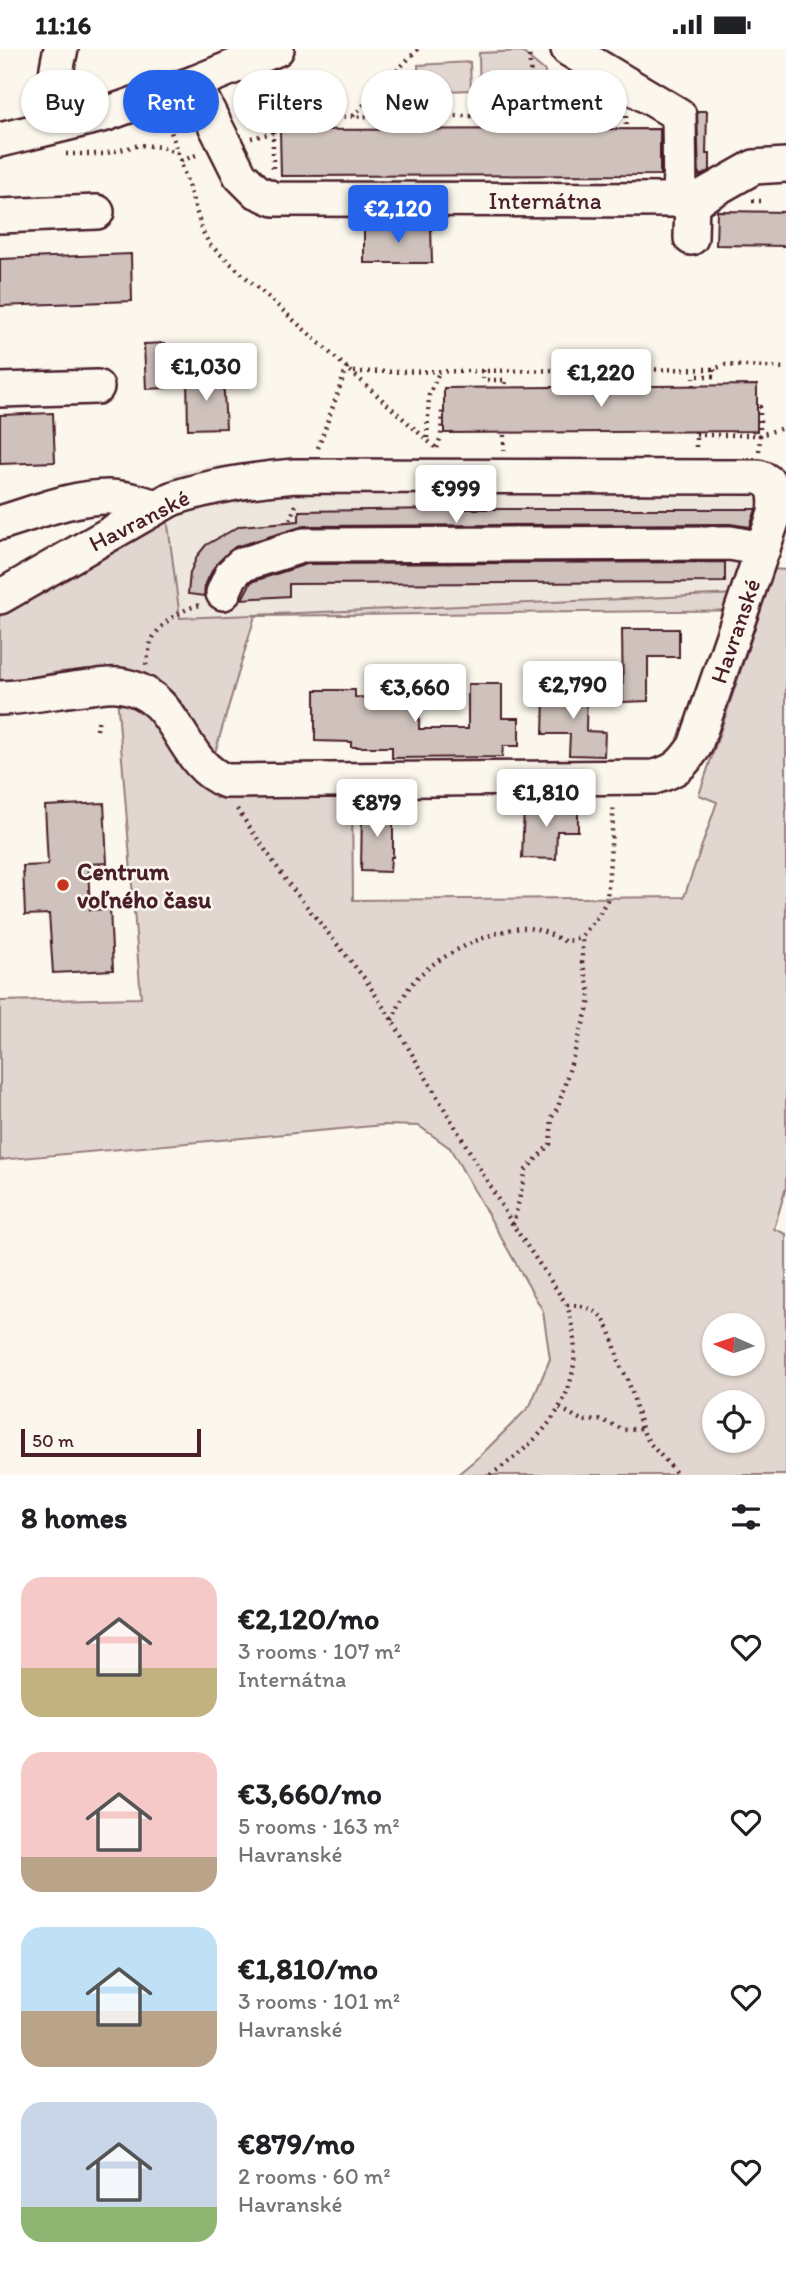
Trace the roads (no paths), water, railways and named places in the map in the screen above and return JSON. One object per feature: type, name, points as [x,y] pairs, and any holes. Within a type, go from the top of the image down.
[{"type":"street","points":[[60,139],[54,83],[61,49]]},
{"type":"street","points":[[219,73],[277,49]]},
{"type":"street","points":[[568,49],[679,115],[691,238]]},
{"type":"street","points":[[0,140],[60,139],[123,108]]},
{"type":"street","name":"Internátna","points":[[219,133],[240,175],[256,191],[274,199],[686,199],[701,197],[754,167],[786,165]]},
{"type":"street","points":[[0,216],[97,212]]},
{"type":"street","points":[[0,390],[97,387]]},
{"type":"street","name":"Havranské","points":[[0,597],[171,499],[200,489],[236,482],[437,462],[758,477],[768,480],[774,489],[776,500],[763,549],[695,746],[685,761],[672,772],[654,778],[241,782],[214,776],[203,767],[161,704],[139,690],[117,684],[0,698]]},
{"type":"street","points":[[0,523],[78,501],[106,497],[125,498],[156,507]]},
{"type":"street","points":[[223,593],[231,575],[241,565],[304,545],[730,544],[763,549]]},
{"type":"place","name":"Centrum voľného času","points":[[63,885]]}]
